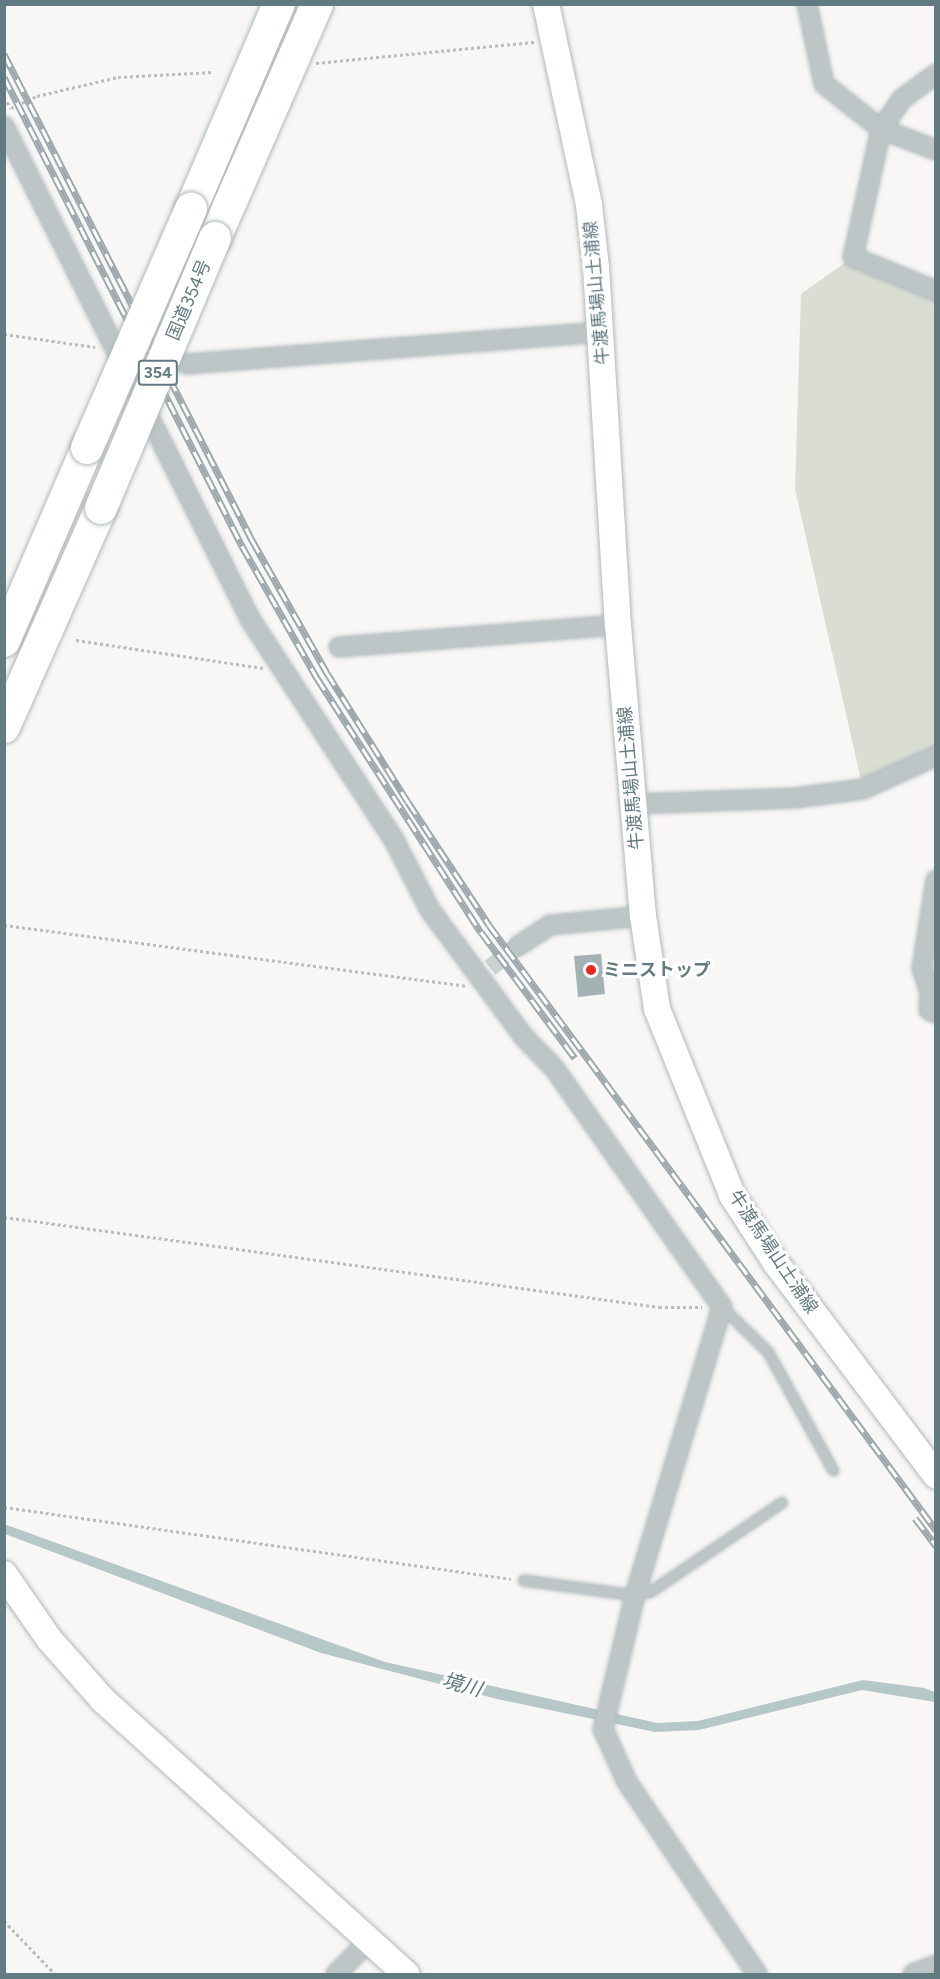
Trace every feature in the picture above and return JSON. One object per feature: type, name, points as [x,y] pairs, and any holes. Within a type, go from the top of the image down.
[{"type":"highway","name":"国道354号","points":[[4,641],[279,4]]},
{"type":"highway","name":"国道354号","points":[[4,727],[101,508],[317,4]]},
{"type":"main road","name":"牛渡馬場山土浦線","points":[[546,4],[589,204],[603,332],[618,625],[644,916],[657,1009],[732,1195],[776,1263],[936,1475]]},
{"type":"main road","points":[[4,1574],[49,1640],[103,1700],[406,1974]]},
{"type":"street","points":[[807,4],[824,84],[881,129],[936,150]]},
{"type":"street","points":[[936,74],[902,99],[881,129],[853,257],[936,291]]},
{"type":"street","points":[[4,126],[118,350],[250,620],[393,838],[430,910],[485,974],[722,1307],[635,1595],[605,1707],[603,1729],[627,1782],[757,1974]]},
{"type":"street","points":[[186,364],[603,332]]},
{"type":"street","points":[[339,646],[618,625]]},
{"type":"street","points":[[634,804],[795,798],[863,789],[936,756]]},
{"type":"street","points":[[936,880],[922,968],[930,992],[929,1010],[936,1013]]},
{"type":"street","points":[[518,946],[550,925],[644,916]]},
{"type":"street","points":[[336,1974],[369,1941]]},
{"type":"street","points":[[913,1974],[936,1965]]},
{"type":"lane","points":[[722,1307],[768,1352],[833,1470]]},
{"type":"lane","points":[[524,1580],[635,1595],[651,1591],[782,1502]]},
{"type":"path","points":[[313,63],[553,40]]},
{"type":"path","points":[[4,97],[11,108],[37,96],[118,77],[213,72]]},
{"type":"path","points":[[4,334],[118,350]]},
{"type":"path","points":[[76,640],[249,668],[283,668]]},
{"type":"path","points":[[4,925],[462,988],[485,974]]},
{"type":"path","points":[[4,1217],[659,1307],[722,1307]]},
{"type":"path","points":[[4,1507],[524,1580]]},
{"type":"path","points":[[4,1921],[55,1974]]},
{"type":"shaded area","points":[[853,257],[935,291],[935,756],[863,789],[795,489],[801,294]]},
{"type":"water","name":"境川","points":[[4,1524],[385,1662],[657,1723],[698,1721],[863,1680],[924,1688],[935,1692],[935,1702],[862,1690],[699,1730],[655,1732],[497,1699],[321,1653],[5,1534]]},
{"type":"building","points":[[601,954],[605,994],[578,997],[574,956]]},
{"type":"tunnel","points":[[490,968],[518,946]]},
{"type":"railway","points":[[4,54],[252,540],[327,673],[408,802],[489,925],[936,1530]]},
{"type":"railway","points":[[4,77],[242,546],[317,678],[481,932],[575,1058]]},
{"type":"railway","points":[[915,1518],[936,1546]]},
{"type":"place","name":"ミニストップ","points":[[591,970]]}]
